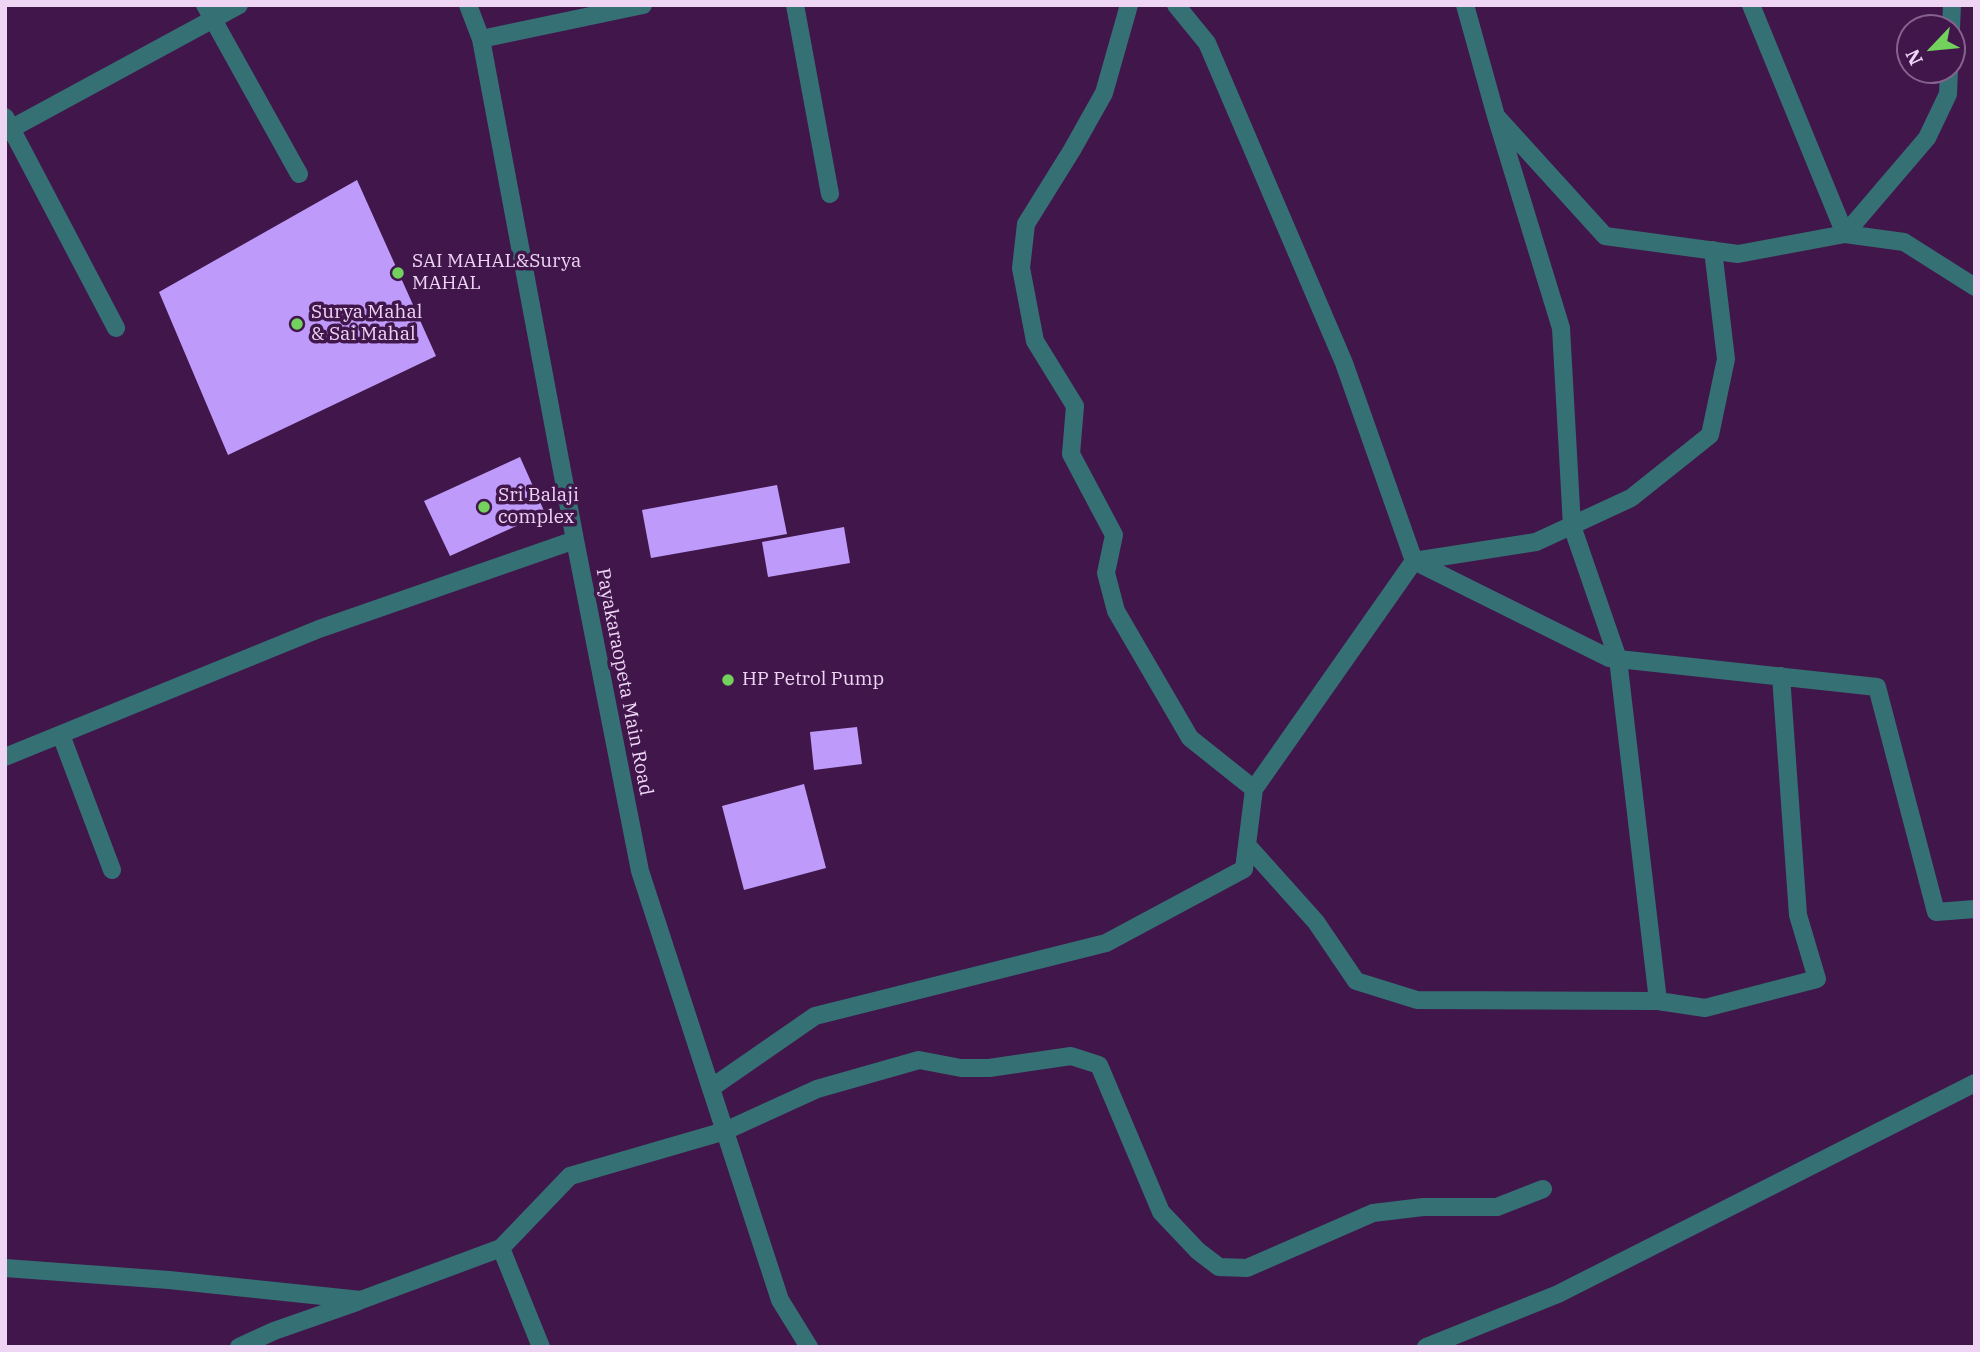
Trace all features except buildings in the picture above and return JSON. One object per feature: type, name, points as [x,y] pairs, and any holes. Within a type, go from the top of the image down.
[{"type":"street","points":[[116,328],[7,126],[209,13],[239,5]]},
{"type":"street","name":"Payakaraopeta Main Road","points":[[468,5],[481,39],[640,872],[780,1300],[809,1347]]},
{"type":"street","points":[[481,39],[643,5]]},
{"type":"street","points":[[795,5],[830,194]]},
{"type":"street","points":[[1129,5],[1104,93],[1026,224],[1021,268],[1035,341],[1075,406],[1071,454],[1114,535],[1106,573],[1116,611],[1190,738],[1254,789]]},
{"type":"street","points":[[1176,5],[1207,43],[1339,351],[1414,561],[1609,658],[1877,687],[1936,912],[1975,909]]},
{"type":"street","points":[[1465,5],[1561,328],[1572,526],[1618,659],[1658,1001]]},
{"type":"street","points":[[1751,5],[1845,234]]},
{"type":"street","points":[[209,13],[299,174]]},
{"type":"street","points":[[1845,234],[1927,138],[1948,94],[1949,84]]},
{"type":"street","points":[[1496,116],[1605,236],[1738,254],[1845,234],[1904,243],[1975,286]]},
{"type":"street","points":[[711,1088],[814,1016],[1106,943],[1244,869],[1254,789],[1414,561],[1536,542],[1631,499],[1710,435],[1727,359],[1713,250]]},
{"type":"street","points":[[5,757],[318,629],[575,540]]},
{"type":"street","points":[[1247,845],[1316,922],[1356,981],[1417,1000],[1658,1001],[1705,1008],[1817,979],[1798,915],[1781,676]]},
{"type":"street","points":[[61,735],[112,870]]},
{"type":"street","points":[[239,1347],[274,1331],[501,1248],[570,1176],[724,1131],[817,1089],[919,1060],[961,1068],[989,1068],[1071,1056],[1099,1065],[1161,1212],[1198,1251],[1219,1267],[1247,1268],[1373,1213],[1423,1207],[1497,1207],[1543,1189]]},
{"type":"street","points":[[1426,1347],[1558,1294],[1975,1083]]},
{"type":"street","points":[[501,1248],[541,1347]]},
{"type":"street","points":[[5,1268],[169,1280],[361,1300]]},
{"type":"place","name":"SAI MAHAL&Surya MAHAL","points":[[398,273]]},
{"type":"place","name":"Surya Mahal & Sai Mahal","points":[[297,324]]},
{"type":"place","name":"Sri Balaji complex","points":[[484,507]]},
{"type":"place","name":"HP Petrol Pump","points":[[728,680]]}]
